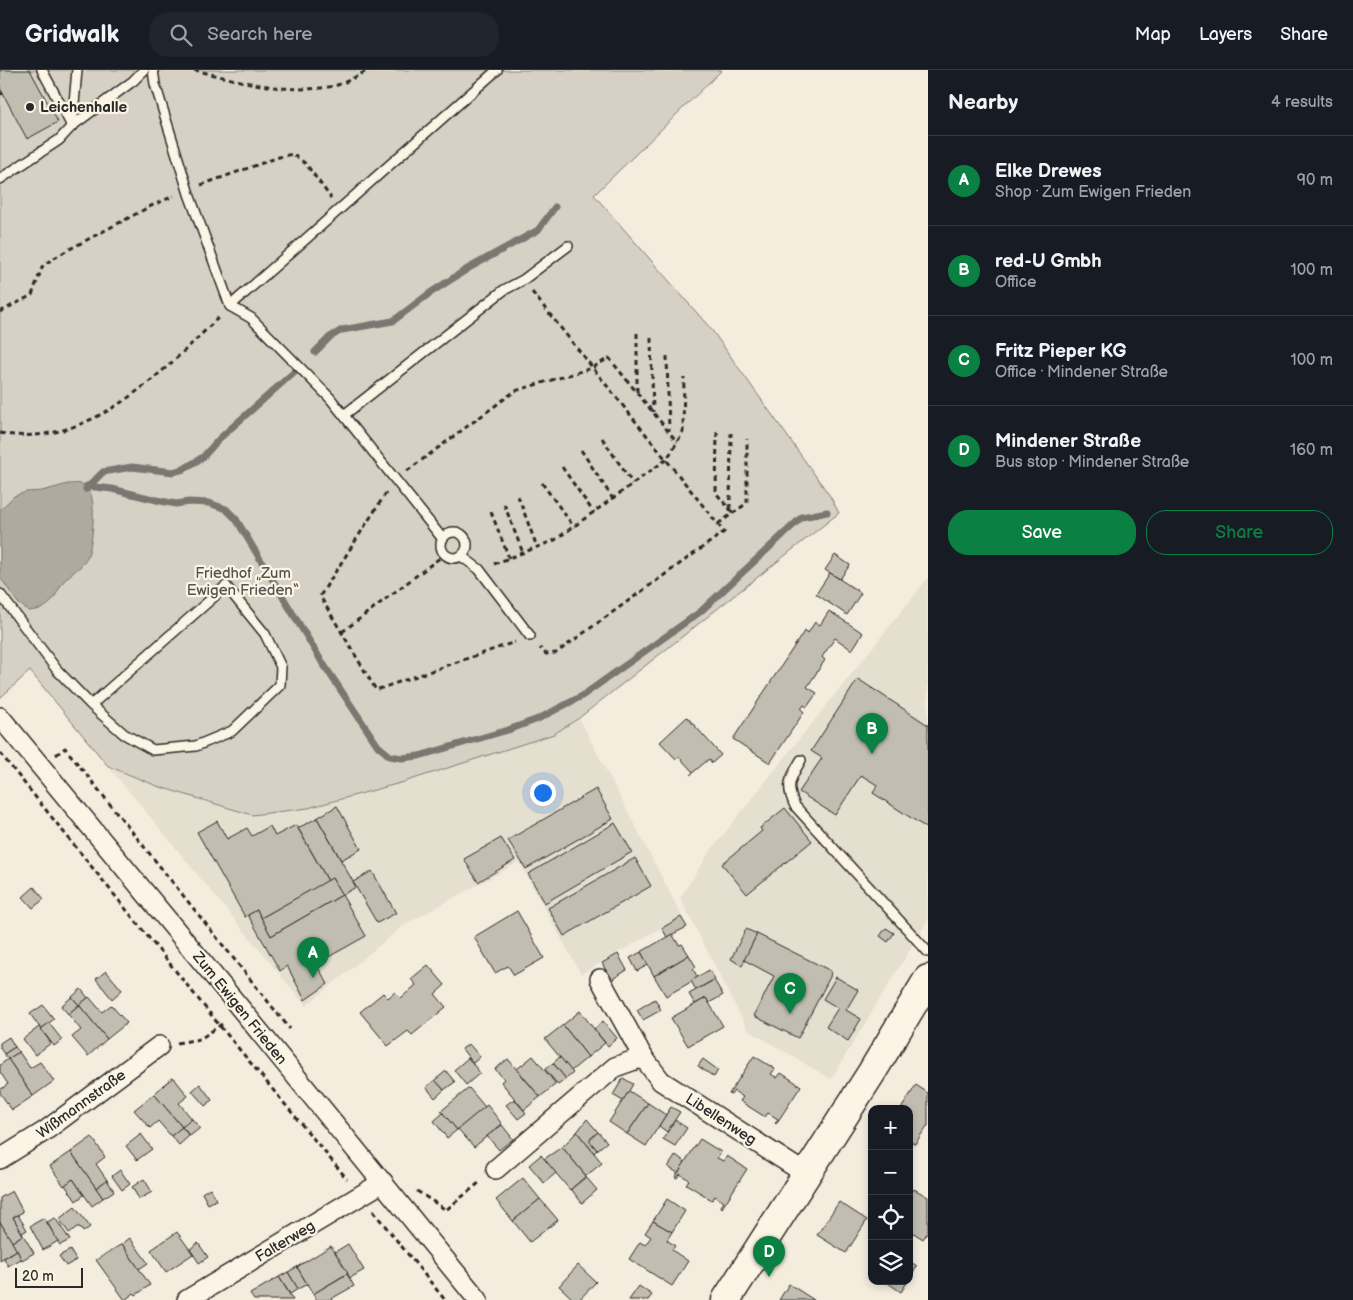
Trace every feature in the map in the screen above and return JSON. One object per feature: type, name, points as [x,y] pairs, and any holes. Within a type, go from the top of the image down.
[{"type":"main road","points":[[726,1300],[872,1072],[928,979]]},
{"type":"street","name":"Zum Ewigen Frieden","points":[[0,717],[478,1300]]},
{"type":"street","name":"Libellenweg","points":[[600,978],[642,1057],[662,1081],[806,1174]]},
{"type":"street","name":"Wißmannstraße","points":[[0,1158],[45,1131],[159,1046]]},
{"type":"street","points":[[496,1169],[616,1066],[642,1057]]},
{"type":"street","name":"Falterweg","points":[[187,1300],[383,1182]]},
{"type":"lane","points":[[42,70],[72,126]]},
{"type":"lane","points":[[72,126],[77,70]]},
{"type":"lane","points":[[0,179],[59,140],[72,126],[133,81],[144,70]]},
{"type":"lane","points":[[153,70],[155,84],[188,190],[230,306],[251,318],[330,398],[442,538]]},
{"type":"lane","points":[[230,306],[497,70]]},
{"type":"lane","points":[[344,415],[504,290],[523,280],[568,246]]},
{"type":"lane","points":[[456,532],[463,535],[467,542],[466,550],[461,556],[452,558],[445,554],[441,547],[442,538],[448,533],[456,532]]},
{"type":"lane","points":[[461,556],[479,569],[530,636]]},
{"type":"lane","points":[[0,594],[57,670],[91,705],[124,734],[153,750],[196,746],[232,731],[280,685],[281,668],[265,634],[226,586],[91,705]]},
{"type":"lane","points":[[801,760],[790,778],[790,795],[794,806],[928,952]]},
{"type":"path","points":[[194,70],[253,84],[294,90],[335,85],[369,70]]},
{"type":"path","points":[[0,312],[32,295],[43,265],[66,251],[151,206],[188,190],[279,157],[293,154],[306,164],[333,201],[334,214]]},
{"type":"path","points":[[523,280],[592,368],[724,532],[556,653],[546,654],[530,636],[376,690],[320,596],[395,480],[515,391],[592,368],[609,358],[678,442]]},
{"type":"path","points":[[0,433],[45,435],[78,426],[126,399],[172,363],[230,306]]},
{"type":"path","points":[[637,331],[637,392]]},
{"type":"path","points":[[651,338],[653,412]]},
{"type":"path","points":[[668,356],[669,432]]},
{"type":"path","points":[[479,569],[555,540],[667,460],[683,432],[684,378]]},
{"type":"path","points":[[717,432],[716,493],[732,511]]},
{"type":"path","points":[[731,433],[732,511]]},
{"type":"path","points":[[602,438],[633,484]]},
{"type":"path","points":[[718,524],[732,511],[747,503],[747,439]]},
{"type":"path","points":[[581,450],[613,498]]},
{"type":"path","points":[[562,467],[594,513]]},
{"type":"path","points":[[542,483],[574,527]]},
{"type":"path","points":[[518,496],[538,547]]},
{"type":"path","points":[[504,504],[523,553]]},
{"type":"path","points":[[491,512],[509,558]]},
{"type":"path","points":[[342,632],[445,554]]},
{"type":"path","points":[[41,766],[65,748],[290,1029]]},
{"type":"path","points":[[0,753],[220,1026],[445,1300]]},
{"type":"path","points":[[200,1039],[241,1009]]},
{"type":"path","points":[[446,1210],[461,1197]]},
{"type":"shaded area","points":[[68,484],[82,484],[90,491],[93,521],[89,554],[84,563],[64,581],[48,605],[38,610],[29,611],[18,603],[0,577],[0,510],[14,496]]},
{"type":"shaded area","points":[[928,578],[928,920],[831,1079],[748,1030],[680,898],[711,850]]},
{"type":"shaded area","points":[[579,718],[682,916],[581,974],[519,862],[404,925],[306,1006],[108,766],[157,786],[380,788],[554,734]]},
{"type":"green space","name":"Friedhof „Zum Ewigen Frieden“","points":[[0,70],[722,70],[594,195],[711,329],[830,496],[839,513],[579,718],[554,734],[404,782],[308,808],[252,815],[157,786],[108,766],[30,671],[0,698]]},
{"type":"building","name":"Leichenhalle","points":[[0,70],[30,70],[58,122],[27,139],[0,88]]},
{"type":"building","points":[[835,555],[850,565],[840,579],[825,570]]},
{"type":"building","points":[[830,573],[861,593],[847,615],[816,594]]},
{"type":"building","points":[[829,611],[863,633],[852,650],[835,638],[822,657],[825,660],[807,687],[817,693],[807,707],[804,705],[801,709],[804,712],[770,763],[733,739],[805,630],[808,633],[815,622],[820,625]]},
{"type":"building","points":[[858,679],[928,725],[928,829],[873,793],[877,785],[861,775],[835,815],[799,792],[822,758],[811,751]]},
{"type":"building","points":[[687,717],[721,755],[712,763],[709,759],[690,775],[693,772],[679,757],[676,759],[660,742]]},
{"type":"building","points":[[596,789],[613,819],[526,869],[508,840]]},
{"type":"building","points":[[337,806],[361,849],[341,860],[317,818]]},
{"type":"building","points":[[785,808],[812,841],[747,894],[722,864],[762,831],[760,828]]},
{"type":"building","points":[[317,818],[356,887],[342,895],[332,878],[328,881],[298,828]]},
{"type":"building","points":[[217,821],[227,839],[247,828],[252,836],[270,826],[275,836],[296,825],[328,881],[261,918],[257,910],[245,917],[197,832]]},
{"type":"building","points":[[615,823],[632,852],[545,903],[528,874]]},
{"type":"building","points":[[501,838],[515,860],[478,882],[464,859]]},
{"type":"building","points":[[635,858],[651,886],[564,936],[548,908]]},
{"type":"building","points":[[372,871],[396,913],[377,923],[353,882]]},
{"type":"building","points":[[332,878],[342,895],[271,936],[261,918]]},
{"type":"building","points":[[34,887],[44,899],[33,908],[23,897]]},
{"type":"building","points":[[342,895],[366,936],[316,964],[328,984],[305,1000],[287,966],[280,971],[248,915],[257,910],[271,936]]},
{"type":"building","points":[[517,911],[544,958],[514,975],[508,966],[495,973],[474,937]]},
{"type":"building","points":[[681,917],[687,927],[667,937],[662,928]]},
{"type":"building","points":[[886,928],[894,933],[888,942],[880,936]]},
{"type":"building","points":[[746,929],[757,934],[742,966],[731,959]]},
{"type":"building","points":[[672,934],[689,955],[654,976],[641,952]]},
{"type":"building","points":[[757,934],[831,971],[830,977],[798,1038],[754,1016],[774,976],[744,960]]},
{"type":"building","points":[[641,952],[648,965],[637,971],[630,958]]},
{"type":"building","points":[[618,954],[627,970],[611,980],[602,963]]},
{"type":"building","points":[[689,955],[696,967],[693,969],[698,978],[666,996],[654,976]]},
{"type":"building","points":[[428,965],[445,985],[435,994],[446,1007],[412,1035],[408,1031],[388,1046],[360,1012],[383,993],[388,998],[395,992],[401,998],[416,985],[411,979]]},
{"type":"building","points":[[709,970],[715,979],[696,990],[691,981]]},
{"type":"building","points":[[106,971],[122,990],[112,999],[96,979]]},
{"type":"building","points":[[836,977],[858,990],[846,1010],[861,1019],[848,1041],[826,1027],[838,1008],[823,999]]},
{"type":"building","points":[[714,980],[723,995],[709,1003],[706,998],[695,1004],[689,994]]},
{"type":"building","points":[[81,989],[88,998],[79,1005],[72,997]]},
{"type":"building","points":[[72,997],[79,1005],[68,1014],[61,1006]]},
{"type":"building","points":[[89,997],[102,1012],[111,1005],[127,1023],[107,1039],[79,1005]]},
{"type":"building","points":[[706,998],[723,1026],[688,1046],[671,1018]]},
{"type":"building","points":[[655,999],[661,1010],[643,1020],[637,1010]]},
{"type":"building","points":[[43,1005],[54,1019],[41,1029],[30,1014]]},
{"type":"building","points":[[79,1005],[107,1039],[88,1056],[72,1037],[81,1030],[68,1014]]},
{"type":"building","points":[[580,1011],[605,1043],[588,1057],[563,1025]]},
{"type":"building","points":[[603,1021],[617,1038],[608,1046],[594,1029]]},
{"type":"building","points":[[49,1023],[62,1040],[54,1046],[41,1029]]},
{"type":"building","points":[[563,1025],[588,1057],[571,1071],[545,1039]]},
{"type":"building","points":[[39,1027],[51,1043],[35,1055],[23,1039]]},
{"type":"building","points":[[9,1037],[15,1047],[4,1054],[0,1048],[0,1043]]},
{"type":"building","points":[[469,1044],[480,1057],[473,1063],[462,1049]]},
{"type":"building","points":[[15,1047],[19,1052],[8,1059],[4,1054]]},
{"type":"building","points":[[19,1052],[30,1068],[40,1062],[54,1081],[33,1096],[8,1059]]},
{"type":"building","points":[[533,1056],[556,1084],[540,1097],[517,1069]]},
{"type":"building","points":[[754,1056],[775,1069],[771,1074],[777,1078],[781,1073],[801,1086],[776,1124],[778,1119],[768,1113],[765,1117],[740,1101],[743,1097],[734,1091],[731,1095],[729,1094]]},
{"type":"building","points":[[560,1057],[573,1073],[566,1079],[553,1063]]},
{"type":"building","points":[[468,1058],[480,1073],[466,1085],[454,1070]]},
{"type":"building","points":[[8,1059],[33,1096],[12,1110],[0,1093],[0,1090],[8,1084],[0,1072],[0,1065]]},
{"type":"building","points":[[508,1059],[540,1097],[524,1110],[501,1082],[504,1079],[495,1069]]},
{"type":"building","points":[[703,1059],[718,1070],[714,1077],[698,1066]]},
{"type":"building","points":[[553,1063],[566,1079],[558,1085],[545,1069]]},
{"type":"building","points":[[446,1071],[455,1082],[444,1090],[435,1080]]},
{"type":"building","points":[[173,1077],[188,1096],[179,1103],[192,1119],[182,1127],[154,1094]]},
{"type":"building","points":[[623,1078],[633,1084],[623,1101],[613,1095]]},
{"type":"building","points":[[435,1080],[444,1090],[435,1098],[426,1087]]},
{"type":"building","points":[[200,1084],[212,1100],[205,1106],[192,1091]]},
{"type":"building","points":[[916,1085],[928,1093],[928,1126],[915,1144],[913,1143],[913,1105],[904,1105]]},
{"type":"building","points":[[469,1088],[485,1107],[457,1130],[441,1111]]},
{"type":"building","points":[[629,1091],[648,1103],[627,1134],[609,1122]]},
{"type":"building","points":[[154,1094],[182,1127],[171,1136],[158,1121],[150,1128],[134,1110]]},
{"type":"building","points":[[514,1099],[526,1113],[518,1119],[506,1105]]},
{"type":"building","points":[[648,1103],[666,1115],[646,1146],[627,1134]]},
{"type":"building","points":[[487,1105],[502,1124],[474,1147],[458,1129]]},
{"type":"building","points":[[671,1107],[680,1112],[667,1132],[659,1126]]},
{"type":"building","points":[[443,1113],[457,1130],[447,1138],[434,1121]]},
{"type":"building","points":[[192,1119],[200,1128],[190,1136],[182,1127]]},
{"type":"building","points":[[587,1119],[598,1132],[589,1140],[597,1150],[594,1153],[577,1132]]},
{"type":"building","points":[[675,1120],[687,1128],[675,1146],[663,1139]]},
{"type":"building","points":[[502,1125],[513,1139],[499,1150],[487,1136]]},
{"type":"building","points":[[182,1127],[189,1136],[179,1145],[171,1136]]},
{"type":"building","points":[[577,1132],[602,1163],[586,1176],[562,1147]]},
{"type":"building","points":[[598,1132],[607,1142],[597,1150],[589,1140]]},
{"type":"building","points":[[141,1134],[152,1149],[137,1160],[126,1146]]},
{"type":"building","points":[[92,1137],[105,1157],[96,1164],[107,1180],[96,1188],[71,1152]]},
{"type":"building","points":[[700,1139],[721,1152],[717,1158],[723,1161],[727,1156],[747,1169],[722,1208],[721,1206],[724,1202],[715,1196],[712,1200],[686,1184],[689,1180],[680,1174],[677,1178],[675,1177]]},
{"type":"building","points":[[562,1147],[586,1176],[570,1190],[544,1159]]},
{"type":"building","points":[[71,1152],[103,1198],[92,1206],[73,1179],[64,1186],[50,1166]]},
{"type":"building","points":[[541,1155],[556,1173],[544,1183],[529,1165]]},
{"type":"building","points":[[676,1155],[685,1162],[678,1173],[668,1167]]},
{"type":"building","points":[[120,1170],[130,1184],[122,1190],[112,1176]]},
{"type":"building","points":[[586,1177],[597,1190],[582,1203],[571,1189]]},
{"type":"building","points":[[523,1178],[540,1199],[513,1221],[496,1200]]},
{"type":"building","points":[[73,1179],[84,1195],[76,1201],[65,1185]]},
{"type":"building","points":[[144,1179],[152,1192],[139,1199],[132,1187]]},
{"type":"building","points":[[107,1180],[114,1191],[103,1198],[96,1188]]},
{"type":"building","points":[[210,1188],[216,1200],[208,1204],[202,1193]]},
{"type":"building","points":[[914,1189],[928,1197],[928,1232],[923,1239],[913,1233]]},
{"type":"building","points":[[12,1191],[23,1212],[13,1217],[23,1235],[12,1242],[0,1222],[0,1198]]},
{"type":"building","points":[[540,1199],[558,1220],[530,1242],[513,1221]]},
{"type":"building","points":[[667,1199],[685,1211],[672,1232],[653,1221]]},
{"type":"building","points":[[839,1202],[867,1220],[846,1253],[817,1235]]},
{"type":"building","points":[[75,1207],[90,1227],[83,1232],[80,1227],[77,1227],[69,1233],[59,1219]]},
{"type":"building","points":[[18,1215],[27,1230],[22,1233],[13,1217]]},
{"type":"building","points":[[44,1218],[58,1241],[43,1250],[30,1226]]},
{"type":"building","points":[[55,1218],[70,1240],[60,1245],[47,1222]]},
{"type":"building","points":[[653,1221],[672,1232],[667,1240],[675,1246],[672,1250],[688,1261],[672,1286],[629,1259],[640,1242],[645,1245],[651,1237],[645,1233]]},
{"type":"building","points":[[0,1222],[17,1250],[0,1260]]},
{"type":"building","points":[[177,1232],[193,1254],[166,1272],[151,1250]]},
{"type":"building","points":[[23,1235],[34,1253],[22,1260],[12,1242]]},
{"type":"building","points":[[130,1238],[148,1263],[139,1269],[122,1244]]},
{"type":"building","points":[[198,1243],[208,1257],[199,1263],[190,1249]]},
{"type":"building","points":[[122,1244],[150,1285],[125,1300],[96,1260]]},
{"type":"building","points":[[348,1244],[364,1270],[350,1278],[335,1252]]},
{"type":"building","points":[[331,1246],[348,1273],[313,1294],[297,1267]]},
{"type":"building","points":[[17,1250],[21,1259],[8,1266],[4,1258]]},
{"type":"building","points":[[70,1250],[76,1260],[66,1266],[59,1256]]},
{"type":"building","points":[[913,1264],[917,1266],[913,1272]]},
{"type":"building","points":[[578,1265],[596,1282],[579,1300],[574,1300],[559,1286]]},
{"type":"building","points":[[297,1267],[307,1284],[298,1289],[288,1272]]},
{"type":"building","points":[[288,1272],[298,1289],[290,1294],[279,1277]]},
{"type":"building","points":[[347,1274],[354,1286],[329,1300],[317,1300],[313,1294]]},
{"type":"building","points":[[279,1277],[293,1300],[254,1300],[250,1294]]},
{"type":"building","points":[[789,1284],[814,1300],[779,1300]]},
{"type":"building","points":[[891,1285],[905,1285],[901,1292]]},
{"type":"building","points":[[639,1286],[652,1295],[648,1300],[629,1300]]},
{"type":"waterway","points":[[315,352],[330,337],[342,330],[393,321],[430,293],[469,268],[538,230],[555,207]]},
{"type":"waterway","points":[[86,489],[103,472],[132,467],[173,472],[184,469],[203,457],[220,438],[293,373]]},
{"type":"waterway","points":[[87,486],[112,489],[176,504],[189,502],[209,503],[226,509],[236,519],[322,662],[378,746],[390,756],[402,758],[419,756],[508,730],[538,719],[582,696],[700,612],[802,517],[827,512]]},
{"type":"place","name":"Leichenhalle","points":[[30,107]]},
{"type":"place","name":"red-U Gmbh","points":[[872,754]]},
{"type":"place","name":"Elke Drewes","points":[[313,978]]},
{"type":"place","name":"Fritz Pieper KG","points":[[790,1014]]},
{"type":"place","name":"Mindener Straße","points":[[769,1277]]}]
